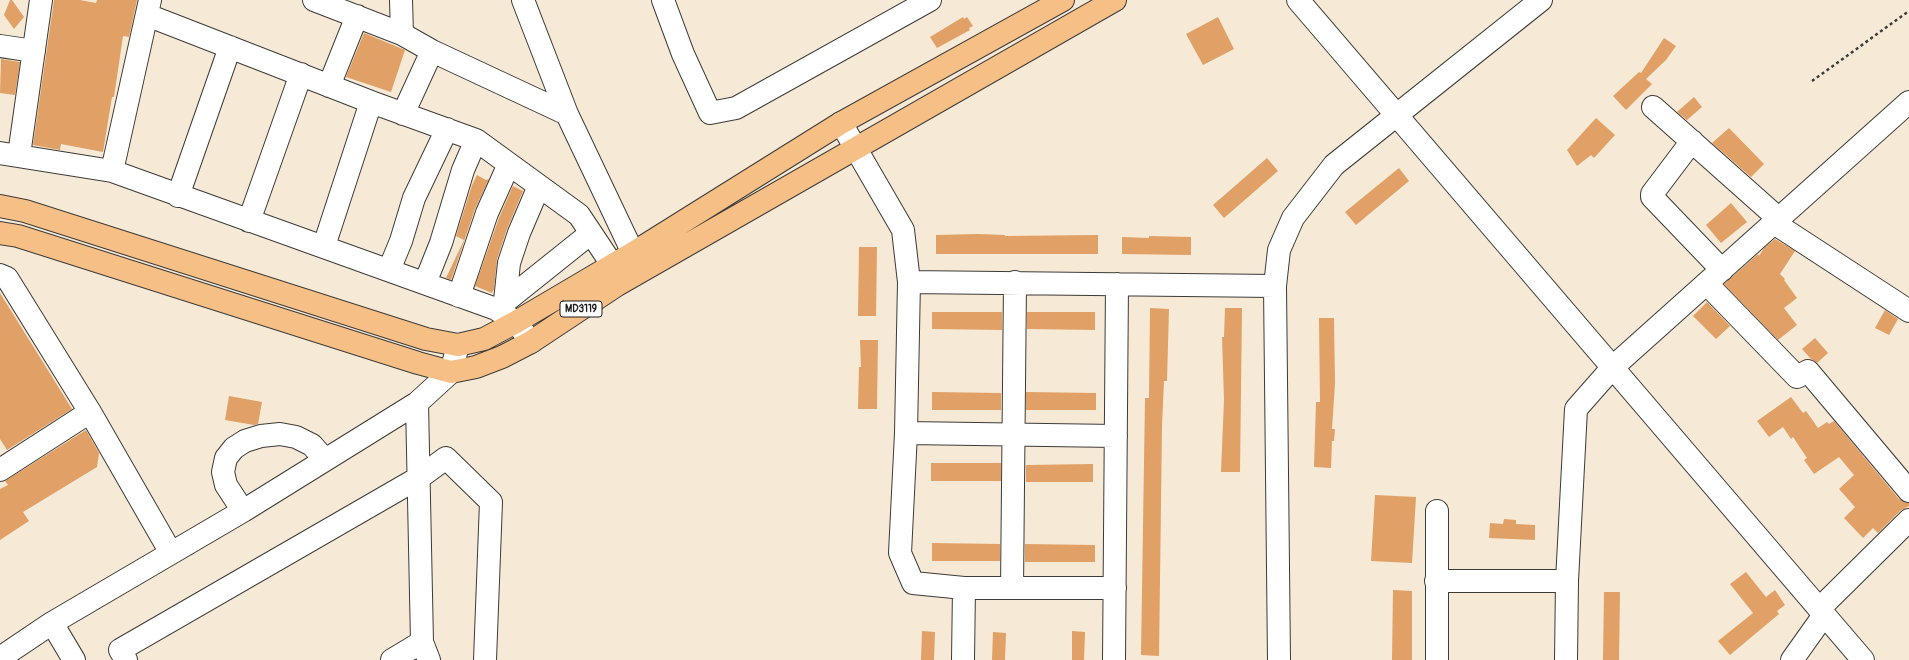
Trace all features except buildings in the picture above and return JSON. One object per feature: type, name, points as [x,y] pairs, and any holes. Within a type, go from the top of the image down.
[{"type":"main road","name":"MD3119","points":[[0,233],[18,236],[418,363],[451,372],[476,367],[502,357],[531,342],[618,273],[632,253],[841,123],[1063,0]]},
{"type":"main road","name":"MD3119","points":[[0,206],[25,211],[426,339],[458,345],[484,339],[618,273],[856,148],[1115,0]]},
{"type":"street","points":[[41,0],[34,51],[9,154],[112,171],[178,196],[324,246],[459,296],[501,305],[531,342]]},
{"type":"street","points":[[314,0],[402,34],[432,51],[567,114]]},
{"type":"street","points":[[400,0],[402,34]]},
{"type":"street","points":[[523,0],[567,114],[632,253]]},
{"type":"street","points":[[663,0],[684,54],[710,113],[736,108],[930,0]]},
{"type":"street","points":[[1298,0],[1863,660]]},
{"type":"street","points":[[1279,660],[1275,286],[1279,250],[1292,218],[1334,165],[1541,0]]},
{"type":"street","points":[[112,171],[148,8],[230,47],[371,102],[476,140],[579,215],[618,273]]},
{"type":"street","points":[[329,86],[357,16]]},
{"type":"street","points":[[0,46],[34,51]]},
{"type":"street","points":[[178,196],[230,47]]},
{"type":"street","points":[[403,114],[432,51]]},
{"type":"street","points":[[249,221],[301,74]]},
{"type":"street","points":[[324,246],[371,102]]},
{"type":"street","points":[[1566,660],[1567,580],[1576,409],[1613,367],[1909,102]]},
{"type":"street","points":[[1653,106],[1777,221],[1909,311]]},
{"type":"street","points":[[841,123],[903,230],[909,282],[906,433],[900,553],[914,583],[964,588],[1115,588]]},
{"type":"street","points":[[389,270],[401,241],[414,198],[447,129]]},
{"type":"street","points":[[425,284],[441,243],[463,170],[476,140]]},
{"type":"street","points":[[1692,141],[1652,194],[1652,197],[1714,277],[1797,377],[1808,371],[1909,491]]},
{"type":"street","points":[[459,296],[487,213],[509,164]]},
{"type":"street","points":[[501,305],[509,263],[519,233],[539,186]]},
{"type":"street","points":[[501,305],[591,233]]},
{"type":"street","points":[[0,275],[7,278],[90,412],[171,553]]},
{"type":"street","points":[[909,282],[1275,286]]},
{"type":"street","points":[[1012,588],[1016,282]]},
{"type":"street","points":[[1114,660],[1117,284]]},
{"type":"street","points":[[0,658],[52,623],[243,511],[417,403],[451,372],[458,345]]},
{"type":"street","points":[[392,660],[425,651],[417,403]]},
{"type":"street","points":[[1,466],[90,412]]},
{"type":"street","points":[[906,433],[1116,436]]},
{"type":"street","points":[[243,511],[226,486],[223,472],[226,458],[234,448],[245,441],[267,435],[280,434],[296,437],[312,445],[325,460]]},
{"type":"street","points":[[126,660],[120,650],[420,477],[446,458],[491,502],[485,660]]},
{"type":"street","points":[[1437,511],[1437,660]]},
{"type":"street","points":[[1792,660],[1821,612],[1909,520]]},
{"type":"street","points":[[1436,581],[1567,580]]},
{"type":"street","points":[[963,660],[964,588]]},
{"type":"street","points":[[52,623],[74,660]]},
{"type":"path","points":[[1812,81],[1909,11]]}]
